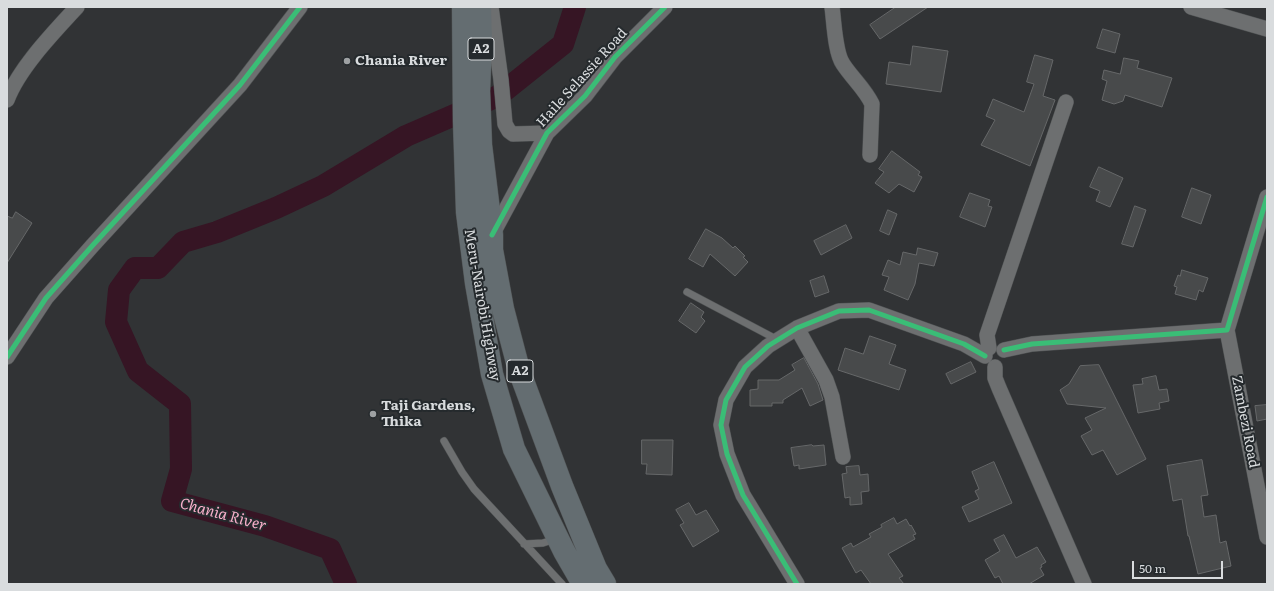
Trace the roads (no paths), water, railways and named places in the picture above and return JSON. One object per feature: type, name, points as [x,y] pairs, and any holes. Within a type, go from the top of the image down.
[{"type":"highway","name":"Meru-Nairobi Highway","points":[[463,7],[471,90],[473,147],[467,212],[476,283],[492,374],[514,449],[558,538],[583,584]]},
{"type":"highway","name":"Meru-Nairobi Highway","points":[[471,90],[481,43],[480,7]]},
{"type":"highway","name":"Meru-Nairobi Highway","points":[[473,147],[492,235],[492,250],[503,309],[520,370],[562,486],[596,568],[605,584]]},
{"type":"street","points":[[7,100],[11,90],[25,68],[77,7]]},
{"type":"street","points":[[7,357],[46,298],[240,86],[300,7]]},
{"type":"street","points":[[491,7],[501,80],[504,119],[507,128],[513,134],[548,133]]},
{"type":"street","name":"Haile Selassie Road","points":[[492,235],[548,133],[585,96],[615,57],[665,7]]},
{"type":"street","points":[[832,7],[838,52],[842,63],[869,96],[872,104],[870,155]]},
{"type":"street","points":[[1191,7],[1267,29]]},
{"type":"street","points":[[1066,102],[987,335],[993,355],[999,388],[1084,584]]},
{"type":"street","points":[[797,584],[744,495],[727,454],[721,425],[726,400],[745,367],[768,346],[798,328],[839,311],[869,310],[993,355],[1032,344],[1227,330],[1267,197]]},
{"type":"street","points":[[798,328],[826,380],[832,397],[843,457]]},
{"type":"street","name":"Zambezi Road","points":[[1227,330],[1267,538]]},
{"type":"lane","points":[[687,292],[778,340]]},
{"type":"lane","points":[[444,441],[474,489],[562,584]]},
{"type":"lane","points":[[524,544],[543,543],[558,538]]},
{"type":"waterway","name":"Chania River","points":[[346,584],[330,549],[265,526],[172,501],[181,469],[180,404],[138,371],[116,322],[119,290],[135,268],[158,268],[183,242],[217,232],[276,208],[323,186],[406,136],[498,96],[563,44],[575,7]]},
{"type":"place","name":"Chania River","points":[[347,61]]},
{"type":"place","name":"Taji Gardens, Thika","points":[[373,414]]}]
